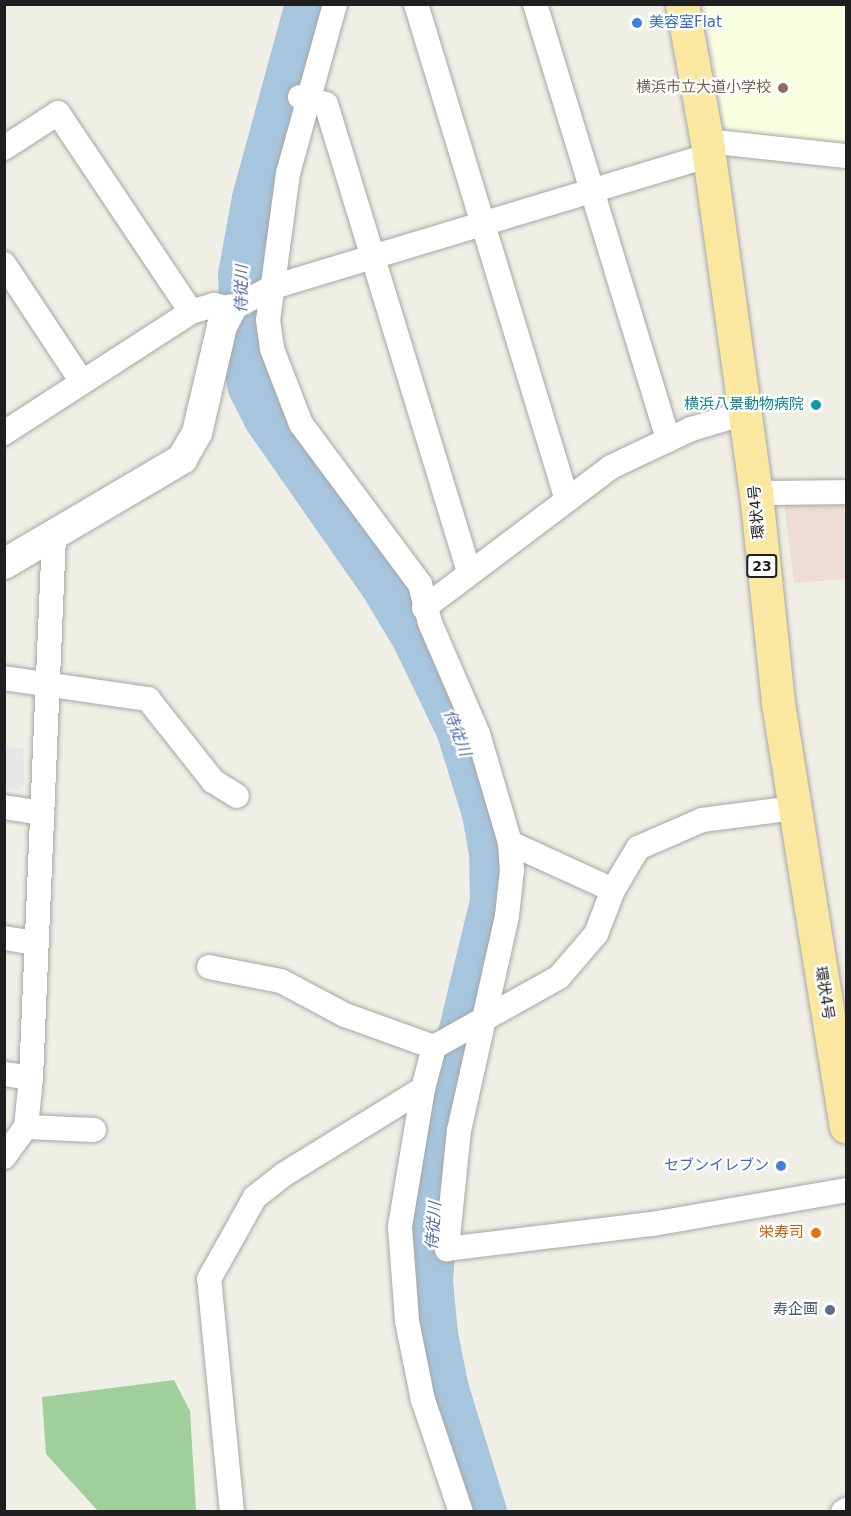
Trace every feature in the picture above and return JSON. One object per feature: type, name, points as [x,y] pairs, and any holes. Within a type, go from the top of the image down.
[{"type":"main road","name":"環状4号","points":[[682,4],[708,148],[756,493],[778,703],[846,1127]]},
{"type":"street","points":[[335,4],[303,98],[265,290],[272,349],[301,424],[420,584],[424,608],[478,734],[510,843],[512,870],[507,916],[479,1020],[459,1130],[447,1249],[652,1224],[846,1190]]},
{"type":"street","points":[[416,4],[567,500]]},
{"type":"street","points":[[535,4],[668,440]]},
{"type":"street","points":[[303,98],[326,104],[469,572]]},
{"type":"street","points":[[4,148],[58,113],[191,312]]},
{"type":"street","points":[[4,433],[191,312],[223,307],[265,290],[592,190],[708,148],[846,156]]},
{"type":"street","points":[[4,264],[82,382]]},
{"type":"street","points":[[4,564],[182,459],[197,433],[222,326],[223,307]]},
{"type":"street","points":[[424,608],[611,467],[668,440],[745,413]]},
{"type":"street","points":[[756,493],[846,492]]},
{"type":"street","points":[[4,1157],[26,1127],[32,1078],[54,536]]},
{"type":"street","points":[[4,678],[148,699],[213,781],[237,796]]},
{"type":"street","points":[[4,807],[43,813]]},
{"type":"street","points":[[461,1512],[423,1400],[407,1321],[400,1227],[423,1089],[438,1044],[560,977],[596,934],[613,890],[638,848],[702,820],[794,808]]},
{"type":"street","points":[[510,843],[613,890]]},
{"type":"street","points":[[4,938],[37,943]]},
{"type":"street","points":[[209,967],[281,981],[345,1015],[438,1044]]},
{"type":"street","points":[[4,1074],[32,1078]]},
{"type":"street","points":[[232,1512],[208,1279],[255,1197],[283,1175],[423,1089]]},
{"type":"street","points":[[26,1127],[94,1130]]},
{"type":"shaded area","name":"横浜市立大道小学校","points":[[706,5],[846,5],[846,150],[735,138],[725,124]]},
{"type":"shaded area","points":[[846,498],[846,579],[794,583],[784,500]]},
{"type":"shaded area","points":[[5,746],[23,748],[25,784],[18,790],[5,788]]},
{"type":"green space","points":[[174,1380],[190,1411],[196,1511],[98,1511],[46,1454],[42,1397]]},
{"type":"pier","points":[[258,282],[257,341],[238,346],[226,379],[216,351],[214,294]]},
{"type":"waterway","name":"侍従川","points":[[307,4],[254,198],[240,274],[243,357],[250,387],[265,417],[381,583],[413,636],[458,729],[484,813],[491,851],[492,901],[454,1058],[435,1207],[430,1281],[435,1334],[446,1389],[484,1512]]},
{"type":"place","name":"美容室Flat","points":[[637,23]]},
{"type":"place","name":"横浜市立大道小学校","points":[[783,88]]},
{"type":"place","name":"横浜八景動物病院","points":[[816,405]]},
{"type":"place","name":"セブンイレブン","points":[[781,1166]]},
{"type":"place","name":"栄寿司","points":[[816,1233]]},
{"type":"place","name":"寿企画","points":[[830,1310]]}]
